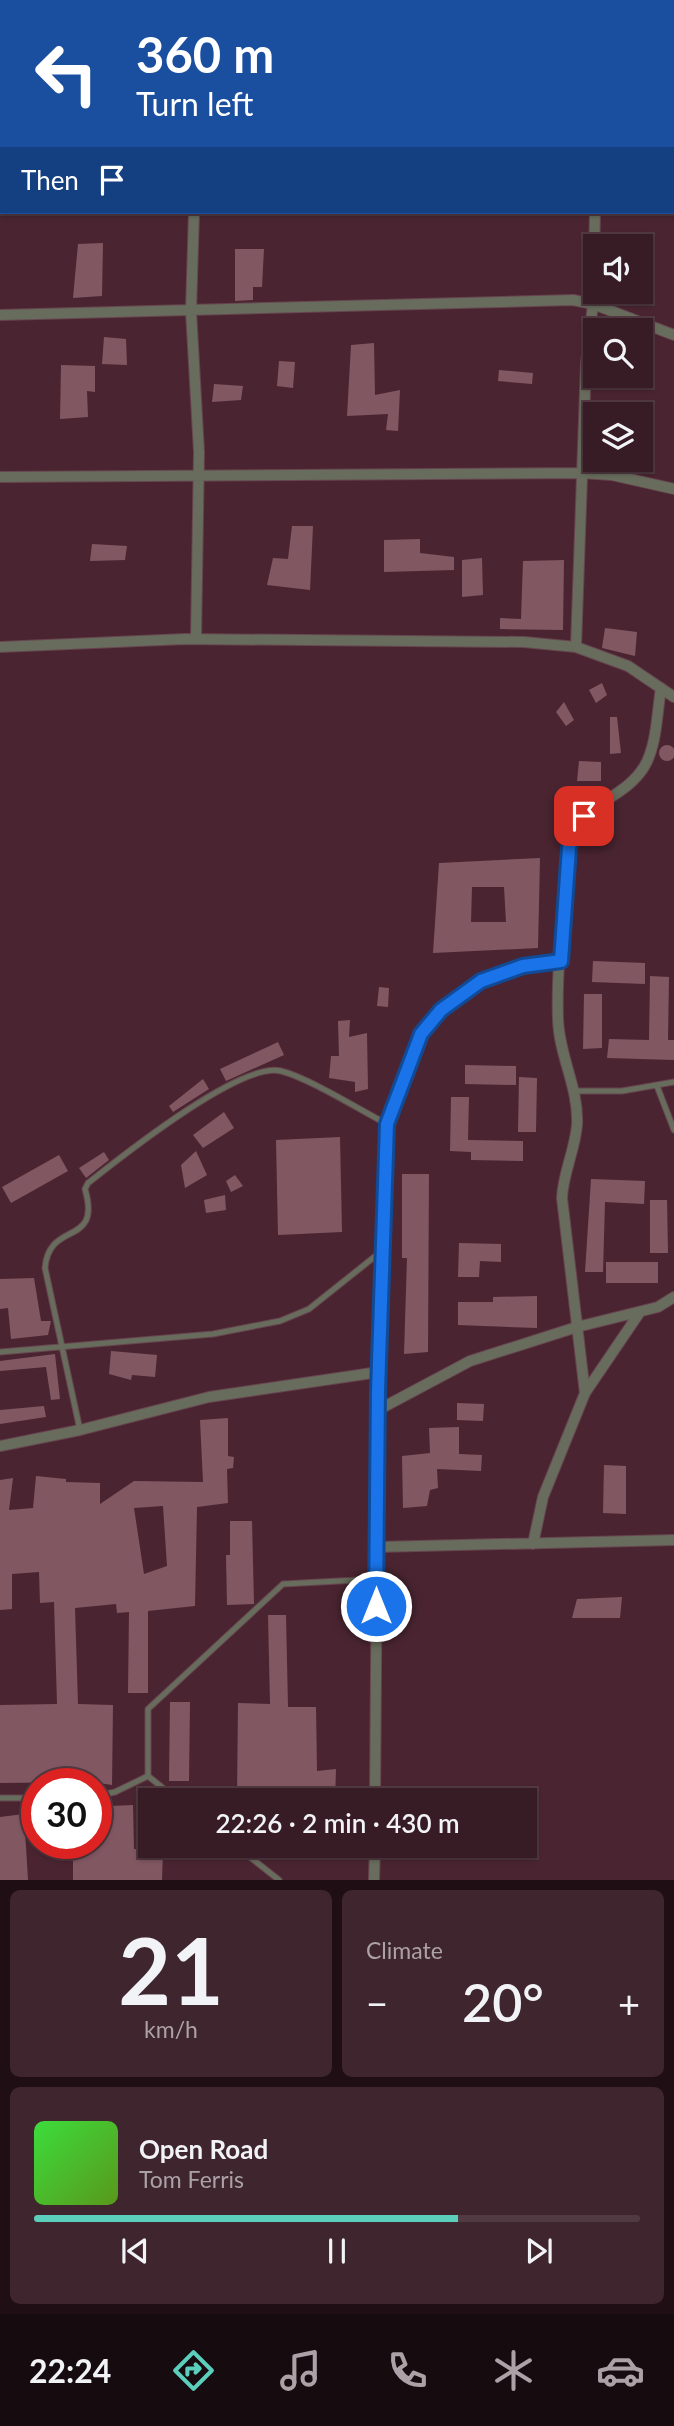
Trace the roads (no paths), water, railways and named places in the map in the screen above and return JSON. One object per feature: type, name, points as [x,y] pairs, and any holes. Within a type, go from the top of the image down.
[{"type":"street","points":[[194,214],[191,311],[200,452],[197,475],[196,639]]},
{"type":"street","points":[[595,214],[595,234]]},
{"type":"street","points":[[0,315],[528,299],[583,302]]},
{"type":"street","points":[[576,647],[586,363],[593,304],[674,335]]},
{"type":"street","points":[[0,477],[582,473],[612,475],[674,489]]},
{"type":"street","points":[[0,647],[196,639],[524,642],[576,647],[628,666],[674,696]]},
{"type":"street","points":[[585,1393],[562,1198],[577,1124],[574,1091],[560,1047],[558,1018],[569,848],[573,829],[584,816],[645,767],[650,753],[661,688]]},
{"type":"street","points":[[375,1788],[378,1410],[387,1124],[421,1034],[441,1010],[481,981],[523,966],[561,961]]},
{"type":"street","points":[[378,1410],[470,1361],[578,1327],[658,1307],[674,1297]]},
{"type":"street","points":[[533,1544],[543,1497],[585,1393],[639,1312]]},
{"type":"street","points":[[0,1446],[80,1430],[209,1397],[379,1373]]},
{"type":"street","points":[[377,1547],[674,1540]]},
{"type":"street","points":[[374,1880],[375,1858]]},
{"type":"lane","points":[[80,1430],[46,1268],[47,1252],[52,1243],[83,1227],[89,1217],[90,1207],[85,1189],[88,1183],[156,1130],[221,1090],[269,1070],[290,1075],[387,1124]]},
{"type":"lane","points":[[574,1091],[622,1091],[674,1082]]},
{"type":"lane","points":[[657,1086],[674,1130]]},
{"type":"lane","points":[[0,1353],[213,1334],[280,1321],[309,1309],[383,1250]]},
{"type":"lane","points":[[148,1776],[148,1709],[282,1584],[377,1578]]},
{"type":"lane","points":[[112,1793],[148,1776]]},
{"type":"lane","points":[[148,1776],[163,1788]]},
{"type":"lane","points":[[0,1798],[21,1798]]},
{"type":"lane","points":[[251,1858],[279,1880]]}]
